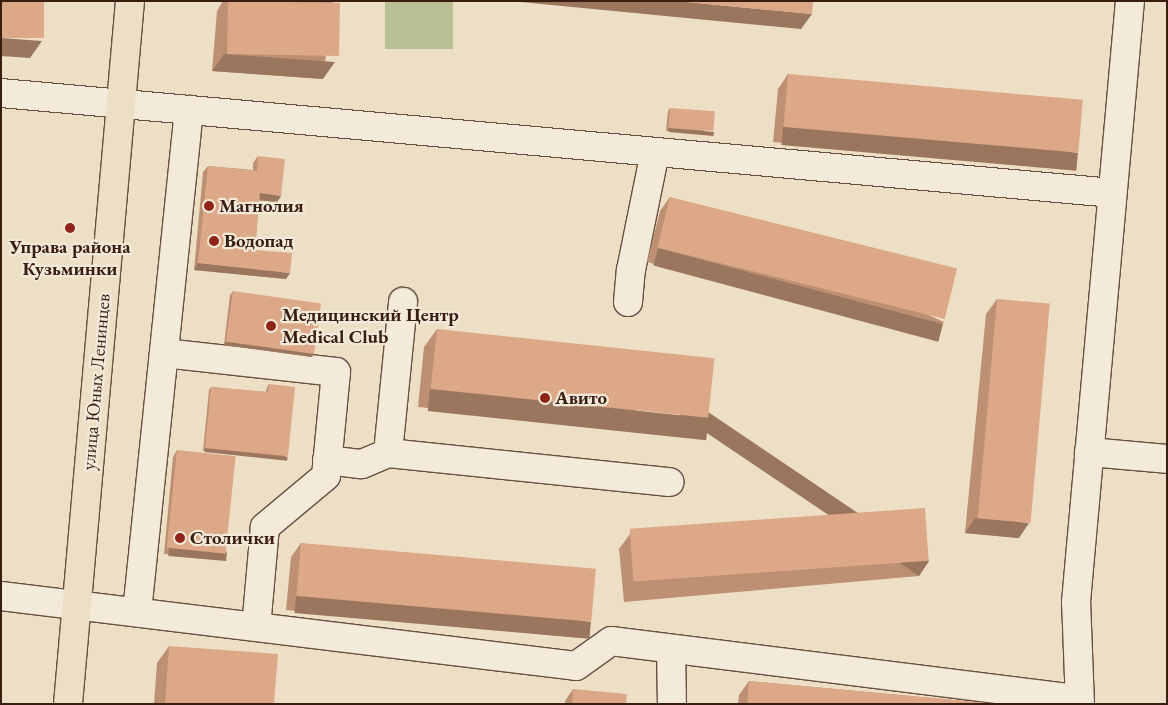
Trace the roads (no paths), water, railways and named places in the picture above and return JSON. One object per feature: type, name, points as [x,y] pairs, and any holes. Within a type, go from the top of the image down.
[{"type":"main road","name":"улица Юных Ленинцев","points":[[68,704],[130,1]]},
{"type":"lane","points":[[1,596],[576,666],[612,642],[1079,701],[1076,602],[1130,1]]},
{"type":"lane","points":[[1,94],[121,103],[1112,193]]},
{"type":"lane","points":[[137,612],[189,110]]},
{"type":"lane","points":[[628,302],[631,270],[655,152]]},
{"type":"lane","points":[[388,453],[403,302]]},
{"type":"lane","points":[[164,353],[336,372],[326,476],[265,527],[256,627]]},
{"type":"lane","points":[[1090,452],[1167,459]]},
{"type":"lane","points":[[327,460],[362,464],[388,453],[670,482]]},
{"type":"lane","points":[[670,649],[672,704]]},
{"type":"place","name":"Магнолия","points":[[209,206]]},
{"type":"place","name":"Управа района Кузьминки","points":[[70,228]]},
{"type":"place","name":"Водопад","points":[[214,241]]},
{"type":"place","name":"Медицинский Центр Medical Club","points":[[271,326]]},
{"type":"place","name":"Авито","points":[[545,398]]},
{"type":"place","name":"Столички","points":[[180,538]]}]
